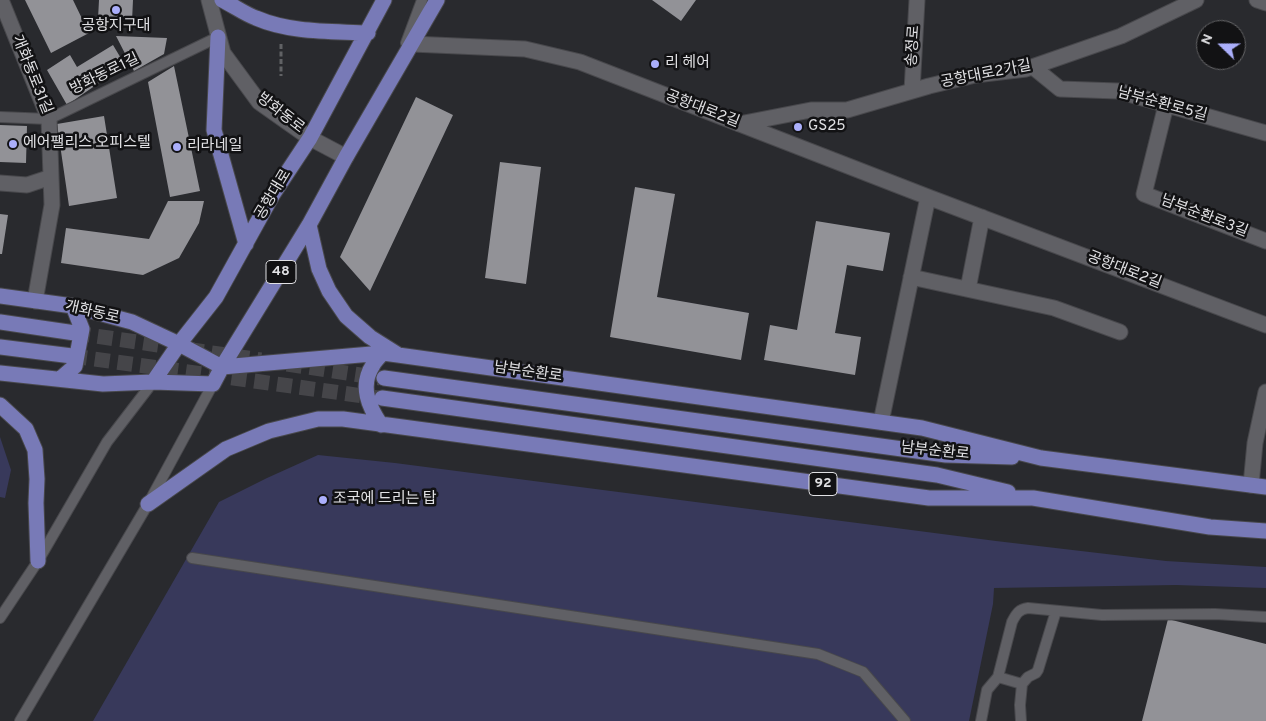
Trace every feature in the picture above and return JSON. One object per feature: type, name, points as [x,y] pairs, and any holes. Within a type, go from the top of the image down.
[{"type":"main road","points":[[222,0],[257,18],[284,27],[368,33]]},
{"type":"main road","name":"공항대로","points":[[153,382],[179,344],[216,297],[273,194],[310,138],[384,0]]},
{"type":"main road","name":"48","points":[[213,384],[309,225],[437,0]]},
{"type":"main road","points":[[218,36],[214,130],[246,244]]},
{"type":"main road","points":[[309,225],[318,269],[329,291],[346,316],[370,336],[398,354]]},
{"type":"main road","name":"개화동로","points":[[0,296],[73,306],[132,322],[179,344]]},
{"type":"main road","points":[[60,379],[75,366],[82,328],[73,306]]},
{"type":"main road","name":"개화동로","points":[[0,322],[75,333]]},
{"type":"main road","points":[[179,344],[222,367]]},
{"type":"main road","points":[[0,347],[72,356]]},
{"type":"main road","points":[[381,424],[368,401],[366,384],[372,365],[383,353]]},
{"type":"main road","name":"남부순환로","points":[[222,367],[383,353],[398,354],[922,428],[1040,458]]},
{"type":"main road","points":[[0,373],[103,384],[153,382],[213,384]]},
{"type":"main road","name":"남부순환로","points":[[384,378],[946,455],[1040,458],[1259,486]]},
{"type":"main road","name":"남부순환로","points":[[382,398],[937,475],[1033,498],[1210,527],[1266,531]]},
{"type":"main road","points":[[0,405],[26,429],[35,450],[38,561]]},
{"type":"main road","name":"92","points":[[148,504],[226,449],[269,431],[318,419],[343,419],[381,424]]},
{"type":"main road","name":"남부순환로","points":[[381,424],[929,498],[1033,498]]},
{"type":"street","name":"개화동로31길","points":[[1,0],[49,119],[52,205],[35,301]]},
{"type":"street","name":"방화동로","points":[[209,0],[223,53],[259,102],[310,138],[346,157]]},
{"type":"street","name":"송정로","points":[[912,92],[917,0]]},
{"type":"street","name":"공항대로2가길","points":[[739,124],[811,110],[847,110],[975,75],[1026,69],[1121,36],[1196,0]]},
{"type":"street","points":[[1258,0],[1266,3]]},
{"type":"street","name":"공항대로2길","points":[[412,44],[525,49],[580,62],[1266,325]]},
{"type":"street","name":"남부순환로5길","points":[[1033,67],[1060,89],[1118,91],[1266,133]]},
{"type":"street","name":"남부순환로3길","points":[[1166,105],[1144,194],[1266,240]]},
{"type":"street","points":[[0,183],[27,185],[51,177]]},
{"type":"street","points":[[882,422],[928,197]]},
{"type":"street","points":[[968,289],[982,217]]},
{"type":"street","points":[[911,276],[1054,308],[1120,332]]},
{"type":"street","points":[[1259,486],[1256,443],[1266,392]]},
{"type":"lane","points":[[395,72],[422,0]]},
{"type":"lane","name":"방화동로1길","points":[[0,117],[49,119],[218,36]]},
{"type":"lane","points":[[0,618],[38,561],[107,442],[153,382]]},
{"type":"lane","points":[[20,721],[148,504],[213,384]]},
{"type":"lane","points":[[192,558],[818,654],[863,672],[905,721]]},
{"type":"lane","points":[[981,721],[987,690],[998,677],[1012,622],[1021,609],[1028,608],[1102,615],[1215,614],[1266,617]]},
{"type":"lane","points":[[1021,721],[1022,684],[1038,670],[1056,611]]},
{"type":"lane","points":[[998,677],[1022,684]]},
{"type":"path","points":[[280,43],[281,76]]},
{"type":"shaded area","points":[[0,437],[11,470],[5,498],[0,497]]},
{"type":"shaded area","points":[[318,455],[395,463],[996,541],[1166,561],[1266,567],[1266,588],[1176,585],[994,588],[993,604],[969,721],[93,721],[219,502]]},
{"type":"building","points":[[25,0],[73,0],[89,33],[51,53]]},
{"type":"building","name":"공항지구대","points":[[99,0],[133,0],[132,21],[98,19]]},
{"type":"building","points":[[652,0],[696,0],[681,21]]},
{"type":"building","points":[[116,36],[167,38],[164,54],[134,71]]},
{"type":"building","points":[[113,45],[125,65],[67,105],[47,70],[70,55],[77,67]]},
{"type":"building","points":[[174,66],[200,191],[170,197],[148,82]]},
{"type":"building","points":[[416,97],[453,115],[370,291],[340,257]]},
{"type":"building","points":[[104,116],[117,198],[69,206],[57,124]]},
{"type":"building","name":"에어팰리스 오피스텔","points":[[0,125],[27,126],[26,163],[0,162]]},
{"type":"building","points":[[500,162],[541,167],[526,284],[485,278]]},
{"type":"building","points":[[635,187],[675,194],[657,297],[749,313],[741,360],[610,337]]},
{"type":"building","points":[[168,201],[204,201],[199,223],[179,258],[143,275],[61,263],[66,228],[149,239]]},
{"type":"building","points":[[0,214],[8,215],[2,254],[0,254]]},
{"type":"building","points":[[816,221],[890,233],[883,271],[847,265],[835,333],[861,337],[855,375],[764,360],[770,325],[797,330]]},
{"type":"building","points":[[1168,619],[1266,644],[1266,721],[1142,721]]},
{"type":"tunnel","points":[[75,333],[261,360]]},
{"type":"tunnel","points":[[72,356],[378,398]]},
{"type":"tunnel","points":[[287,364],[380,378]]},
{"type":"place","name":"공항지구대","points":[[116,10]]},
{"type":"place","name":"리 헤어","points":[[655,64]]},
{"type":"place","name":"GS25","points":[[798,127]]},
{"type":"place","name":"에어팰리스 오피스텔","points":[[13,144]]},
{"type":"place","name":"리라네일","points":[[177,147]]},
{"type":"place","name":"조국에 드리는 탑","points":[[323,500]]}]
